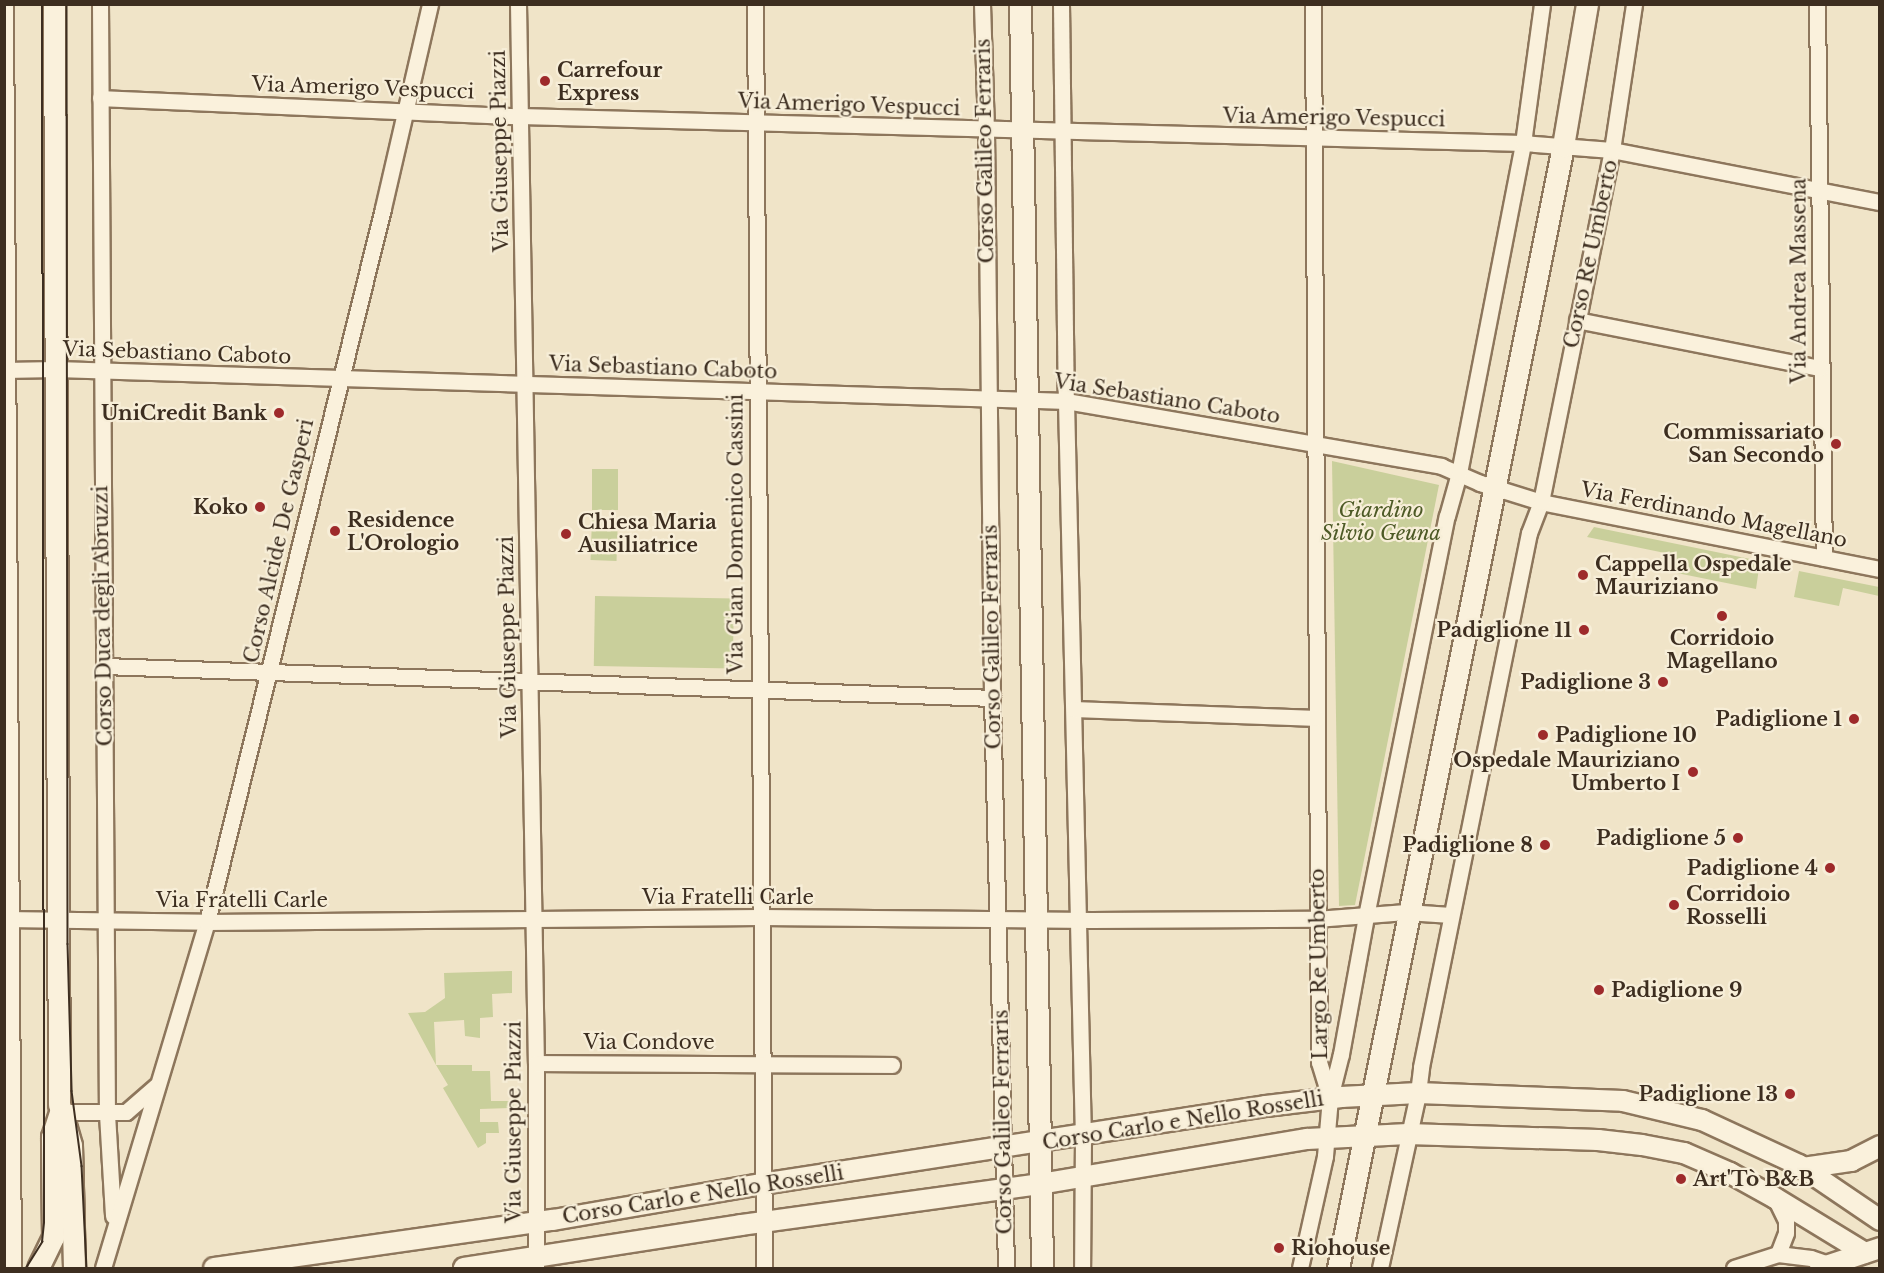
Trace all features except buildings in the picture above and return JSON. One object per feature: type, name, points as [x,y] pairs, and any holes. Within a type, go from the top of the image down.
[{"type":"main road","points":[[54,4],[57,920],[60,1112],[71,1145],[74,1268]]},
{"type":"main road","name":"Corso Galileo Ferraris","points":[[1020,4],[1034,707],[1034,920],[1042,1269]]},
{"type":"main road","points":[[1338,1269],[1563,146],[1587,4]]},
{"type":"main road","points":[[38,1269],[54,1237],[52,1137],[60,1112]]},
{"type":"street","points":[[5,4],[9,1162],[13,1269]]},
{"type":"street","name":"Corso Duca degli Abruzzi","points":[[100,4],[108,1114],[114,1227]]},
{"type":"street","name":"Corso Alcide De Gasperi","points":[[103,1269],[207,922],[270,672],[430,4]]},
{"type":"street","name":"Via Giuseppe Piazzi","points":[[518,4],[534,919],[536,1263]]},
{"type":"street","name":"Via Gian Domenico Cassini","points":[[755,4],[764,1269]]},
{"type":"street","name":"Corso Galileo Ferraris","points":[[982,4],[990,399],[992,698],[1006,1269]]},
{"type":"street","points":[[1060,4],[1076,920],[1083,1136],[1082,1269]]},
{"type":"street","name":"Largo Re Umberto","points":[[1312,4],[1318,1062],[1330,1098]]},
{"type":"street","points":[[1459,473],[1523,143],[1542,4]]},
{"type":"street","name":"Corso Re Umberto","points":[[1540,502],[1612,150],[1634,4]]},
{"type":"street","name":"Via Andrea Massena","points":[[1817,4],[1824,558]]},
{"type":"street","name":"Via Amerigo Vespucci","points":[[100,98],[520,116],[1063,133],[1523,143],[1612,150],[1880,202]]},
{"type":"street","points":[[1577,320],[1820,368]]},
{"type":"street","name":"Via Sebastiano Caboto","points":[[6,370],[56,369],[1066,401],[1316,444]]},
{"type":"street","points":[[1316,444],[1441,466],[1495,488],[1540,502],[1530,533],[1451,915],[1418,1093],[1380,1269]]},
{"type":"street","name":"Largo Re Umberto","points":[[1330,1098],[1341,1054],[1366,916],[1447,516],[1459,473]]},
{"type":"street","name":"Via Ferdinando Magellano","points":[[1540,502],[1880,569]]},
{"type":"street","points":[[104,666],[992,698]]},
{"type":"street","points":[[1074,709],[1317,718]]},
{"type":"street","name":"Via Fratelli Carle","points":[[8,919],[106,922],[760,917],[1076,920],[1316,919],[1409,912],[1451,915]]},
{"type":"street","name":"Via Condove","points":[[536,1063],[761,1064]]},
{"type":"street","points":[[761,1064],[892,1065]]},
{"type":"street","points":[[60,1112],[108,1114],[126,1112],[158,1083]]},
{"type":"street","name":"Corso Carlo e Nello Rosselli","points":[[214,1269],[536,1222],[762,1184],[1330,1098],[1418,1093],[1581,1098],[1657,1108],[1702,1120],[1803,1168],[1880,1220]]},
{"type":"street","points":[[1300,1269],[1328,1137],[1330,1098]]},
{"type":"street","name":"Corso Carlo e Nello Rosselli","points":[[464,1269],[536,1263],[763,1222],[1040,1184],[1328,1137],[1408,1134],[1598,1140],[1684,1153],[1730,1173],[1872,1250]]},
{"type":"street","points":[[1803,1168],[1851,1161],[1880,1146]]},
{"type":"street","points":[[1775,1198],[1785,1221],[1786,1233],[1778,1254]]},
{"type":"street","points":[[1734,1269],[1778,1254],[1811,1258],[1826,1267],[1872,1250]]},
{"type":"green space","name":"Giardino Silvio Geuna","points":[[1332,461],[1439,485],[1355,905],[1339,906]]},
{"type":"green space","points":[[592,469],[618,469],[618,510],[592,510]]},
{"type":"green space","points":[[592,518],[618,519],[617,561],[591,560]]},
{"type":"green space","points":[[1594,527],[1755,560],[1759,568],[1756,589],[1662,570],[1665,553],[1587,537]]},
{"type":"green space","points":[[1799,571],[1879,587],[1879,596],[1843,588],[1839,606],[1794,597]]},
{"type":"green space","points":[[595,596],[734,598],[733,668],[594,666]]},
{"type":"green space","points":[[512,971],[512,993],[492,994],[493,1017],[480,1018],[480,1038],[465,1036],[464,1020],[434,1022],[436,1065],[408,1013],[425,1012],[445,998],[444,973]]},
{"type":"green space","points":[[436,1065],[472,1065],[472,1071],[490,1071],[491,1101],[513,1101],[514,1108],[480,1109],[480,1122],[498,1122],[499,1133],[486,1133],[486,1143],[478,1148],[443,1088],[448,1085]]},
{"type":"tram line","points":[[26,1268],[42,1242],[44,1223],[42,4]]},
{"type":"tram line","points":[[67,4],[68,944],[72,1091],[82,1166],[87,1268]]},
{"type":"place","name":"Carrefour Express","points":[[545,81]]},
{"type":"place","name":"UniCredit Bank","points":[[279,413]]},
{"type":"place","name":"Commissariato San Secondo","points":[[1836,444]]},
{"type":"place","name":"Koko","points":[[260,507]]},
{"type":"place","name":"Residence L'Orologio","points":[[335,531]]},
{"type":"place","name":"Chiesa Maria Ausiliatrice","points":[[566,534]]},
{"type":"place","name":"Cappella Ospedale Mauriziano","points":[[1583,575]]},
{"type":"place","name":"Corridoio Magellano","points":[[1722,616]]},
{"type":"place","name":"Padiglione 11","points":[[1584,630]]},
{"type":"place","name":"Padiglione 3","points":[[1663,682]]},
{"type":"place","name":"Padiglione 1","points":[[1854,719]]},
{"type":"place","name":"Padiglione 10","points":[[1543,735]]},
{"type":"place","name":"Ospedale Mauriziano Umberto I","points":[[1693,772]]},
{"type":"place","name":"Padiglione 5","points":[[1738,838]]},
{"type":"place","name":"Padiglione 8","points":[[1545,845]]},
{"type":"place","name":"Padiglione 4","points":[[1830,868]]},
{"type":"place","name":"Corridoio Rosselli","points":[[1674,905]]},
{"type":"place","name":"Padiglione 9","points":[[1599,990]]},
{"type":"place","name":"Padiglione 13","points":[[1790,1094]]},
{"type":"place","name":"Art'Tò B&B","points":[[1681,1179]]},
{"type":"place","name":"Riohouse","points":[[1279,1248]]}]
